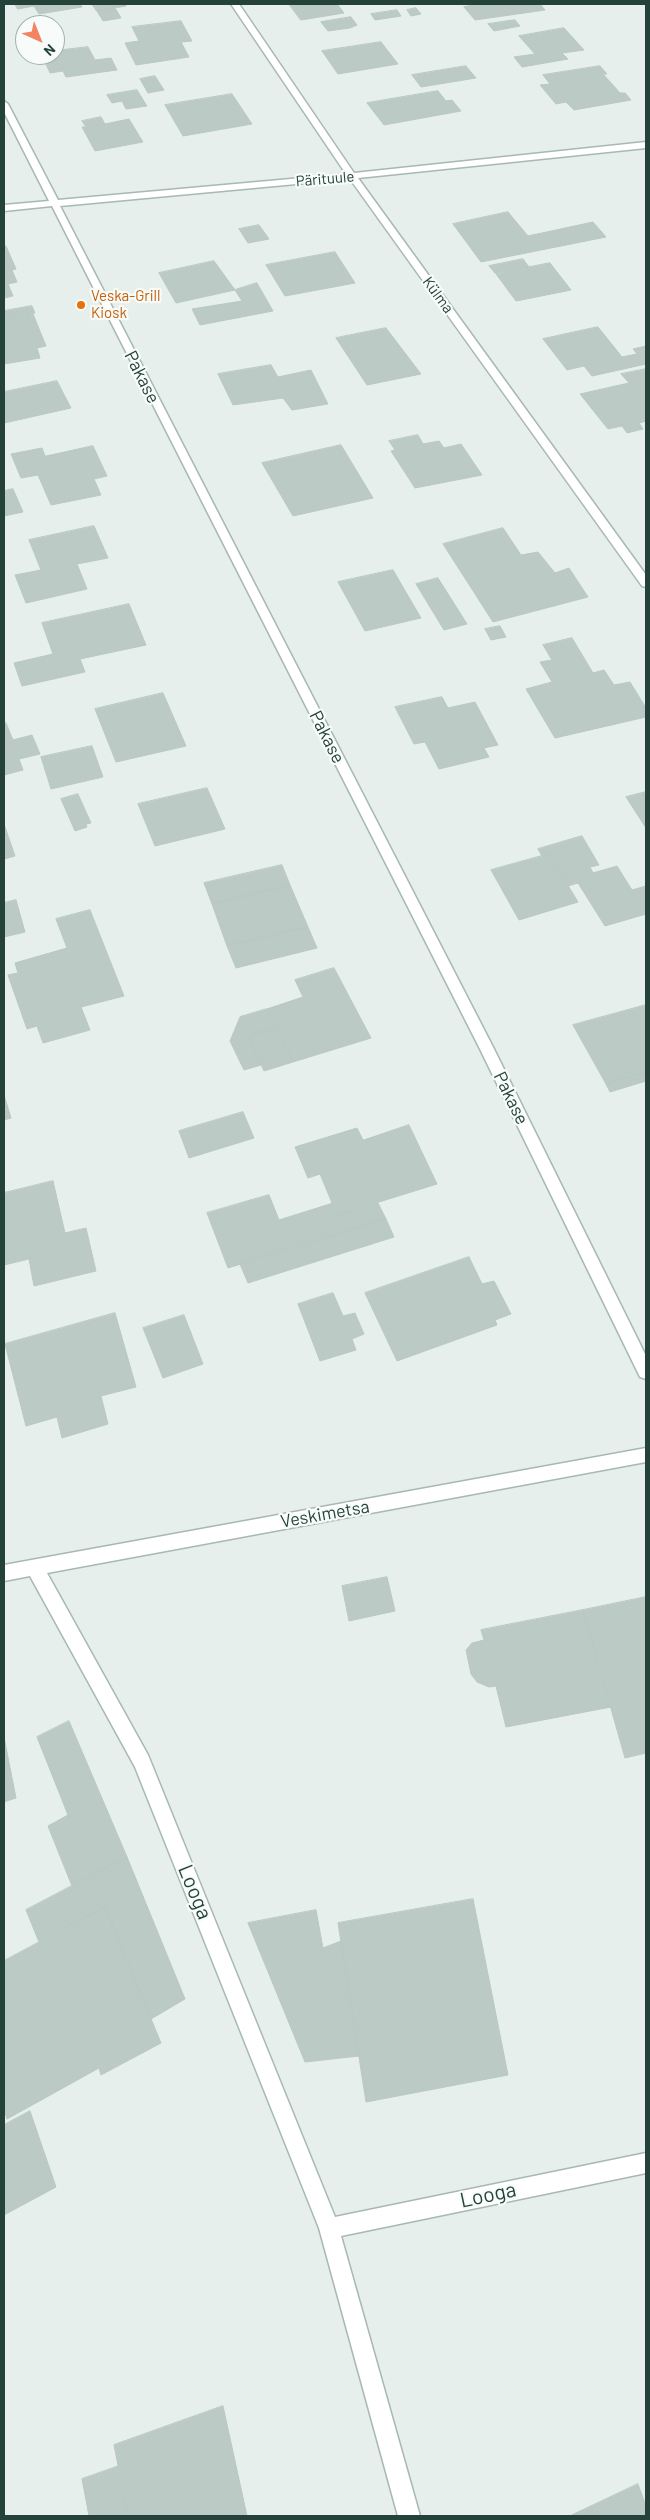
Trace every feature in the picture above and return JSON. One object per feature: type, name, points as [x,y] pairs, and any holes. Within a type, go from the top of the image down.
[{"type":"street","name":"Külma","points":[[235,4],[352,176],[646,583]]},
{"type":"street","name":"Pakase","points":[[4,104],[486,1047],[646,1372]]},
{"type":"street","name":"Pärituule","points":[[4,208],[352,176],[646,146]]},
{"type":"street","name":"Veskimetsa","points":[[4,1573],[646,1455]]},
{"type":"street","name":"Looga","points":[[34,1568],[142,1761],[330,2228],[409,2516]]},
{"type":"street","name":"Looga","points":[[330,2228],[646,2163]]},
{"type":"building","points":[[15,4],[80,4],[82,7],[39,14],[34,6],[18,9]]},
{"type":"building","points":[[92,4],[125,4],[126,6],[97,11]]},
{"type":"building","points":[[289,4],[337,4],[344,13],[301,20]]},
{"type":"building","points":[[478,4],[540,4],[545,10],[475,20],[464,7]]},
{"type":"building","points":[[115,8],[121,18],[103,21],[97,11]]},
{"type":"building","points":[[416,8],[421,14],[411,16],[407,10]]},
{"type":"building","points":[[397,10],[401,16],[375,20],[371,14]]},
{"type":"building","points":[[351,17],[357,25],[350,28],[328,31],[321,22]]},
{"type":"building","points":[[515,20],[520,26],[494,31],[488,24]]},
{"type":"building","points":[[181,21],[192,41],[181,42],[189,57],[136,65],[125,43],[139,41],[132,27]]},
{"type":"building","points":[[564,28],[584,50],[562,53],[568,59],[522,67],[514,57],[535,54],[519,36]]},
{"type":"building","points":[[381,42],[398,64],[338,74],[322,51]]},
{"type":"building","points":[[88,47],[95,60],[111,58],[117,70],[66,77],[63,71],[50,73],[46,65],[65,65],[65,50]]},
{"type":"building","points":[[466,66],[476,78],[421,87],[412,75]]},
{"type":"building","points":[[600,66],[607,74],[603,74],[620,93],[625,93],[631,100],[574,110],[566,102],[556,104],[540,85],[550,84],[543,75]]},
{"type":"building","points":[[155,76],[164,90],[148,93],[140,79]]},
{"type":"building","points":[[137,90],[147,106],[126,109],[122,101],[112,103],[107,95]]},
{"type":"building","points":[[438,91],[446,101],[452,100],[461,111],[384,125],[367,103]]},
{"type":"building","points":[[232,94],[252,124],[183,136],[165,105]]},
{"type":"building","points":[[101,117],[105,124],[129,119],[143,142],[95,151],[82,127],[86,127],[82,121]]},
{"type":"building","points":[[508,212],[528,236],[593,222],[606,237],[481,262],[453,224]]},
{"type":"building","points":[[259,225],[269,239],[248,243],[239,229]]},
{"type":"building","points":[[4,246],[6,246],[16,269],[12,270],[17,282],[8,284],[13,296],[4,298]]},
{"type":"building","points":[[335,252],[355,283],[285,296],[266,265]]},
{"type":"building","points":[[523,259],[529,267],[495,273],[489,266]]},
{"type":"building","points":[[214,261],[235,290],[176,303],[159,273]]},
{"type":"building","points":[[550,263],[571,290],[516,301],[496,274]]},
{"type":"building","points":[[257,283],[273,311],[200,325],[192,309],[242,301],[235,290]]},
{"type":"building","points":[[32,306],[35,313],[4,319],[4,311]]},
{"type":"building","points":[[33,314],[46,346],[37,348],[40,358],[4,364],[4,319]]},
{"type":"building","points":[[598,327],[622,357],[637,354],[633,349],[646,346],[646,364],[592,376],[584,366],[567,370],[543,339]]},
{"type":"building","points":[[386,328],[421,374],[367,385],[336,338]]},
{"type":"building","points":[[271,365],[278,377],[311,370],[328,404],[292,410],[283,398],[233,405],[218,374]]},
{"type":"building","points":[[646,369],[646,421],[639,423],[643,429],[627,433],[622,426],[608,429],[580,394],[629,383],[621,374]]},
{"type":"building","points":[[57,381],[71,408],[4,423],[4,392]]},
{"type":"building","points":[[418,435],[423,444],[439,441],[444,448],[461,444],[482,475],[415,488],[391,451],[395,450],[389,441]]},
{"type":"building","points":[[341,445],[373,498],[293,516],[262,463]]},
{"type":"building","points":[[93,446],[107,476],[94,479],[101,495],[51,505],[38,475],[21,478],[11,454],[42,448],[45,456]]},
{"type":"building","points":[[13,489],[23,512],[4,516],[4,491]]},
{"type":"building","points":[[94,526],[108,558],[77,564],[87,589],[26,603],[15,575],[41,570],[29,540]]},
{"type":"building","points":[[503,528],[521,555],[538,552],[555,573],[569,568],[588,597],[493,622],[443,544]]},
{"type":"building","points":[[393,570],[421,618],[365,631],[338,582]]},
{"type":"building","points":[[438,578],[467,624],[444,630],[416,584]]},
{"type":"building","points":[[129,604],[146,645],[80,659],[85,672],[22,686],[14,663],[53,654],[42,623]]},
{"type":"building","points":[[500,626],[506,637],[491,640],[485,629]]},
{"type":"building","points":[[572,638],[593,673],[604,670],[614,685],[630,682],[646,708],[646,717],[555,738],[526,689],[552,682],[540,662],[552,660],[543,645]]},
{"type":"building","points":[[163,693],[186,746],[116,762],[95,709]]},
{"type":"building","points":[[442,697],[448,708],[475,702],[498,745],[484,748],[489,757],[439,769],[425,742],[414,744],[395,707]]},
{"type":"building","points":[[6,723],[13,740],[32,735],[40,754],[19,759],[23,770],[4,775],[4,724]]},
{"type":"building","points":[[92,746],[103,777],[51,789],[41,757]]},
{"type":"building","points":[[207,788],[225,829],[155,846],[138,804]]},
{"type":"building","points":[[646,792],[646,828],[626,797]]},
{"type":"building","points":[[78,794],[91,823],[86,824],[87,827],[75,831],[61,799]]},
{"type":"building","points":[[4,824],[15,856],[4,859]]},
{"type":"building","points":[[582,836],[599,865],[590,867],[593,873],[617,866],[632,890],[646,886],[646,914],[605,926],[578,883],[568,886],[549,854],[542,856],[538,849]]},
{"type":"building","points":[[549,854],[578,902],[519,920],[491,870]]},
{"type":"building","points":[[282,865],[290,885],[212,904],[204,883]]},
{"type":"building","points":[[290,885],[308,927],[227,946],[212,904]]},
{"type":"building","points":[[16,900],[25,932],[4,937],[4,903]]},
{"type":"building","points":[[90,910],[124,996],[81,1007],[90,1030],[43,1043],[37,1026],[27,1029],[8,975],[18,973],[15,963],[67,948],[56,919]]},
{"type":"building","points":[[308,927],[317,948],[236,968],[227,946]]},
{"type":"building","points":[[334,968],[371,1038],[293,1062],[267,1009],[303,997],[295,980]]},
{"type":"building","points":[[646,1005],[646,1072],[606,1084],[573,1025]]},
{"type":"building","points":[[267,1009],[276,1027],[248,1036],[261,1065],[244,1070],[230,1041],[240,1017]]},
{"type":"building","points":[[276,1027],[293,1062],[264,1071],[248,1036]]},
{"type":"building","points":[[646,1072],[646,1081],[610,1092],[606,1084]]},
{"type":"building","points":[[4,1095],[11,1118],[4,1120]]},
{"type":"building","points":[[243,1112],[254,1138],[189,1158],[179,1131]]},
{"type":"building","points":[[409,1125],[437,1184],[337,1215],[320,1174],[308,1178],[295,1147],[357,1128],[363,1140]]},
{"type":"building","points":[[53,1181],[65,1233],[86,1228],[96,1271],[34,1286],[29,1259],[4,1265],[4,1193]]},
{"type":"building","points":[[269,1195],[279,1220],[333,1203],[337,1215],[378,1203],[386,1219],[228,1268],[207,1213]]},
{"type":"building","points":[[386,1219],[394,1237],[248,1283],[240,1264]]},
{"type":"building","points":[[469,1257],[482,1284],[494,1281],[511,1314],[495,1320],[497,1325],[397,1361],[365,1293]]},
{"type":"building","points":[[333,1293],[343,1316],[355,1313],[364,1334],[352,1339],[356,1350],[320,1361],[298,1304]]},
{"type":"building","points":[[115,1313],[136,1387],[101,1396],[108,1424],[62,1438],[57,1417],[26,1426],[5,1344]]},
{"type":"building","points":[[184,1315],[203,1364],[163,1378],[143,1328]]},
{"type":"building","points":[[387,1577],[395,1611],[349,1621],[342,1586]]},
{"type":"building","points":[[646,1597],[646,1753],[625,1758],[583,1610]]},
{"type":"building","points":[[583,1610],[611,1707],[506,1727],[496,1686],[489,1687],[477,1682],[471,1674],[466,1650],[472,1643],[484,1640],[481,1630]]},
{"type":"building","points":[[69,1721],[127,1857],[72,1886],[48,1826],[68,1815],[37,1737]]},
{"type":"building","points":[[4,1737],[16,1798],[4,1802]]},
{"type":"building","points":[[127,1857],[185,1999],[151,2019],[105,1907],[39,1942],[26,1910]]},
{"type":"building","points":[[473,1899],[508,2075],[366,2102],[338,1923]]},
{"type":"building","points":[[105,1907],[161,2043],[101,2075],[99,2068],[7,2119],[4,2109],[4,1961]]},
{"type":"building","points":[[316,1910],[323,1948],[341,1941],[359,2056],[305,2062],[248,1923]]},
{"type":"building","points":[[30,2111],[56,2187],[4,2215],[4,2125]]},
{"type":"building","points":[[223,2406],[247,2516],[128,2516],[114,2445]]},
{"type":"building","points":[[119,2466],[128,2516],[89,2516],[82,2479]]},
{"type":"building","points":[[638,2484],[646,2506],[646,2516],[570,2516]]},
{"type":"place","name":"Veska-Grill Kiosk","points":[[81,305]]}]
